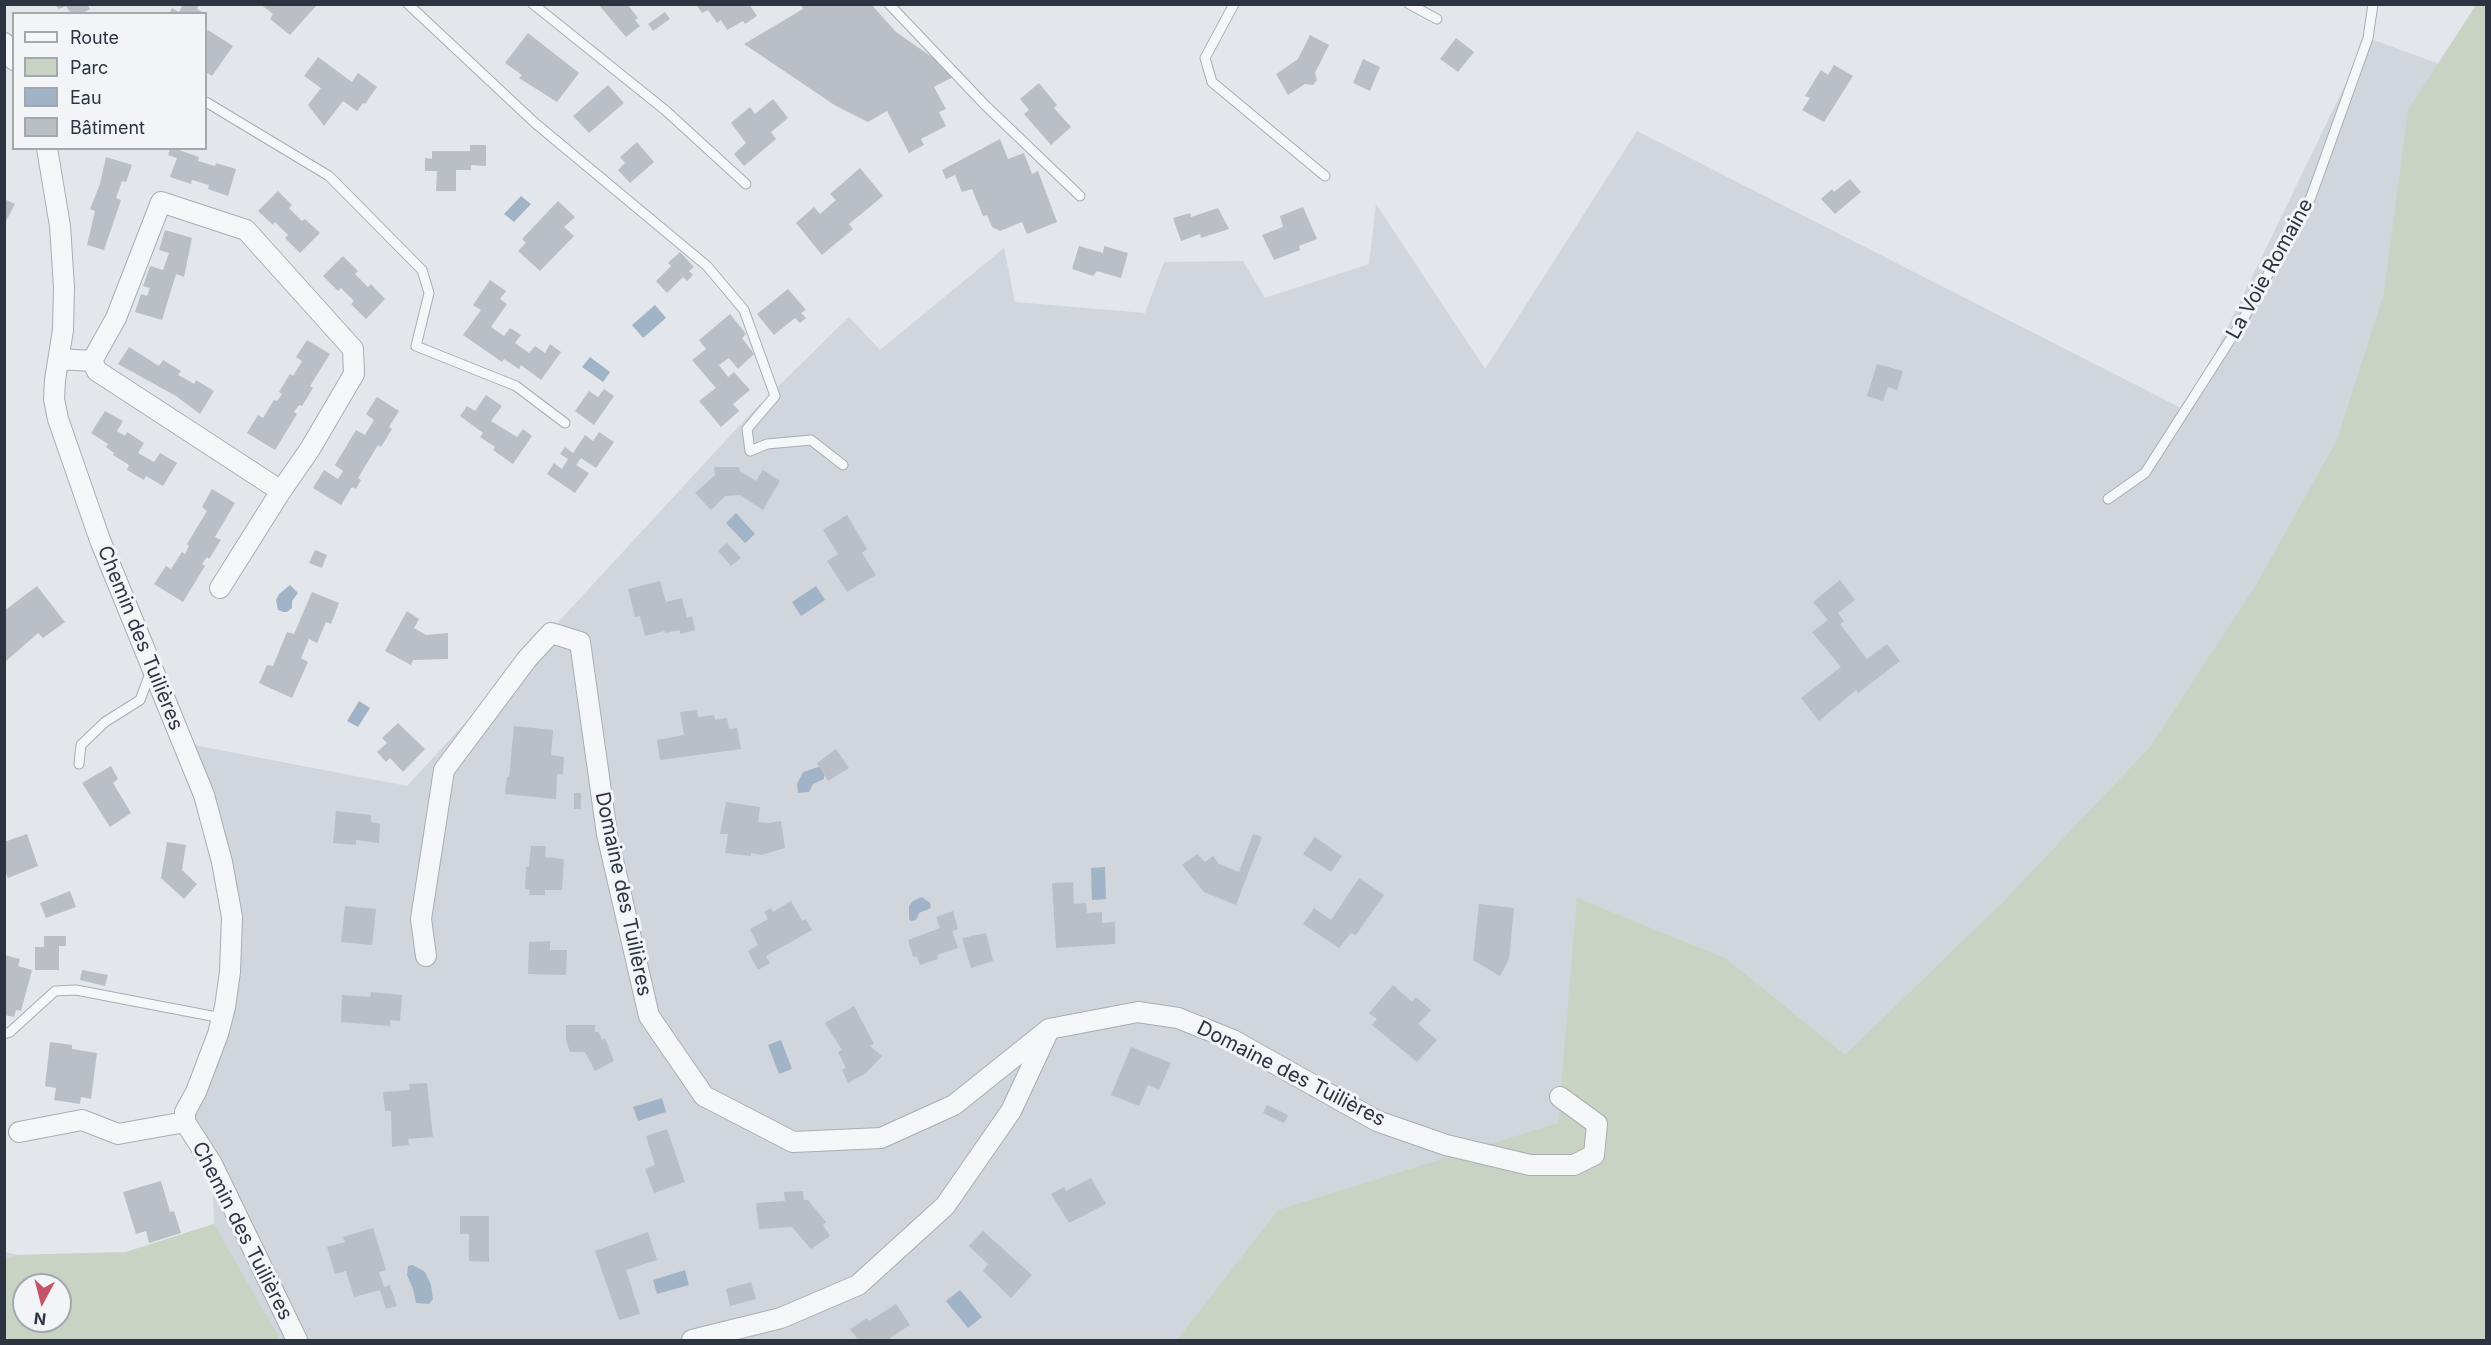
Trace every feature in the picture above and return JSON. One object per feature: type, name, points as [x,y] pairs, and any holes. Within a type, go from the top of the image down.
[{"type":"street","points":[[4,43],[12,57]]},
{"type":"street","name":"Chemin des Tuilières","points":[[47,150],[60,226],[64,287],[63,330],[54,399],[58,418],[96,529],[204,795],[222,862],[232,917],[231,972],[222,1018],[200,1083],[185,1112],[185,1122],[212,1164],[297,1341]]},
{"type":"street","points":[[92,361],[116,318],[161,202],[246,230],[353,349],[354,375],[310,449],[220,588]]},
{"type":"street","points":[[59,359],[92,361]]},
{"type":"street","points":[[92,361],[97,371],[281,491]]},
{"type":"street","name":"Domaine des Tuilières","points":[[426,956],[421,919],[444,770],[527,659],[551,633],[580,642],[607,834],[649,1016],[704,1096],[793,1142],[881,1138],[954,1105],[1049,1029],[1138,1012],[1178,1018],[1233,1040],[1377,1121],[1446,1145],[1530,1165],[1574,1165],[1594,1155],[1597,1124],[1560,1097]]},
{"type":"street","points":[[692,1341],[781,1318],[858,1285],[945,1206],[1011,1111],[1049,1029]]},
{"type":"street","name":"Chemin des Tuilières","points":[[18,1132],[82,1120],[118,1134],[185,1122]]},
{"type":"lane","points":[[408,4],[535,123],[707,266],[744,310],[775,396],[747,429],[750,451],[767,444],[811,440],[843,465]]},
{"type":"lane","points":[[533,4],[665,110],[746,184]]},
{"type":"lane","points":[[889,4],[985,105],[1080,196]]},
{"type":"lane","points":[[1234,4],[1205,58],[1212,82],[1324,176]]},
{"type":"lane","points":[[1409,4],[1437,20]]},
{"type":"lane","name":"La Voie Romaine","points":[[2108,499],[2145,473],[2241,323],[2311,197],[2368,38],[2373,4]]},
{"type":"lane","points":[[207,103],[329,177],[422,270],[429,293],[416,346],[516,386],[565,423]]},
{"type":"lane","points":[[79,764],[81,745],[105,722],[140,700],[152,669]]},
{"type":"lane","points":[[4,1034],[10,1032],[55,991],[76,990],[222,1018]]},
{"type":"shaded area","points":[[2368,38],[2486,81],[2486,1340],[5,1340],[4,1252],[19,1255],[126,1252],[214,1224],[212,1164],[185,1122],[218,1034],[232,917],[183,743],[407,786],[751,413],[849,317],[880,350],[1004,248],[1015,302],[1145,313],[1164,262],[1243,261],[1265,298],[1369,264],[1376,204],[1485,369],[1637,131],[2187,411]]},
{"type":"green space","points":[[2476,5],[2486,5],[2486,1340],[1177,1340],[1278,1210],[1558,1123],[1577,898],[1725,958],[1845,1055],[2003,902],[2150,747],[2256,585],[2337,440],[2384,293],[2408,110]]},
{"type":"green space","points":[[214,1224],[280,1340],[5,1340],[5,1258],[19,1255],[126,1252]]},
{"type":"water","points":[[521,196],[531,204],[514,222],[504,214]]},
{"type":"water","points":[[655,305],[666,318],[643,338],[632,325]]},
{"type":"water","points":[[590,357],[610,372],[603,382],[582,367]]},
{"type":"water","points":[[736,513],[755,534],[745,543],[726,523]]},
{"type":"water","points":[[290,585],[298,593],[292,601],[292,608],[283,612],[278,610],[276,600],[279,594]]},
{"type":"water","points":[[816,586],[825,600],[801,616],[792,602]]},
{"type":"water","points":[[359,701],[370,708],[358,727],[347,721]]},
{"type":"water","points":[[818,767],[824,768],[824,779],[813,784],[809,792],[798,793],[797,784],[803,772]]},
{"type":"water","points":[[1105,867],[1106,899],[1092,900],[1091,868]]},
{"type":"water","points":[[922,897],[930,903],[931,908],[919,913],[916,920],[911,921],[909,906],[913,901]]},
{"type":"water","points":[[781,1040],[792,1069],[779,1074],[768,1045]]},
{"type":"water","points":[[662,1098],[666,1112],[638,1121],[633,1107]]},
{"type":"water","points":[[413,1265],[425,1272],[431,1285],[433,1299],[429,1304],[416,1303],[407,1275],[408,1266]]},
{"type":"water","points":[[685,1270],[689,1285],[657,1294],[653,1280]]},
{"type":"water","points":[[960,1290],[982,1317],[968,1328],[946,1301]]},
{"type":"building","points":[[54,4],[87,4],[90,9],[85,12],[70,12],[66,6],[59,9]]},
{"type":"building","points":[[183,4],[195,4],[202,12],[179,12]]},
{"type":"building","points":[[260,4],[313,4],[316,6],[290,35],[270,19],[273,14]]},
{"type":"building","points":[[598,4],[627,4],[638,18],[635,20],[640,26],[626,37]]},
{"type":"building","points":[[696,4],[749,4],[757,16],[745,24],[743,21],[727,30],[721,20],[717,23],[708,10],[702,13]]},
{"type":"building","points":[[801,4],[871,4],[896,32],[942,64],[953,77],[934,87],[946,109],[939,112],[946,126],[921,139],[924,145],[909,153],[887,111],[868,122],[836,106],[744,44],[803,9]]},
{"type":"building","points":[[665,12],[670,19],[653,31],[648,24]]},
{"type":"building","points":[[208,30],[233,46],[212,76],[207,73]]},
{"type":"building","points":[[528,33],[579,73],[557,102],[519,78],[522,75],[505,63]]},
{"type":"building","points":[[1310,35],[1329,45],[1315,73],[1317,80],[1313,85],[1305,84],[1288,95],[1276,74],[1298,59]]},
{"type":"building","points":[[1456,38],[1474,52],[1458,72],[1440,59]]},
{"type":"building","points":[[318,57],[352,82],[358,73],[377,87],[357,111],[343,101],[324,126],[308,105],[321,88],[304,76]]},
{"type":"building","points":[[1363,59],[1380,67],[1370,91],[1353,83]]},
{"type":"building","points":[[1834,65],[1853,76],[1824,122],[1802,110],[1810,98],[1805,96],[1821,70],[1828,75]]},
{"type":"building","points":[[1039,83],[1057,105],[1054,108],[1071,127],[1051,145],[1024,114],[1029,110],[1020,99]]},
{"type":"building","points":[[608,85],[624,103],[589,133],[573,116]]},
{"type":"building","points":[[773,99],[788,118],[771,132],[776,139],[744,166],[734,154],[746,143],[731,123],[750,107],[755,114]]},
{"type":"building","points":[[1000,139],[1008,159],[1024,153],[1032,174],[1038,171],[1057,222],[1027,234],[1022,222],[1000,231],[992,227],[987,215],[983,216],[972,189],[962,192],[955,175],[946,179],[942,170]]},
{"type":"building","points":[[637,142],[654,162],[630,183],[618,170],[625,163],[620,157]]},
{"type":"building","points":[[470,145],[486,145],[486,166],[471,165],[471,170],[456,170],[456,191],[436,191],[437,171],[425,171],[425,158],[432,159],[432,151],[470,151]]},
{"type":"building","points":[[169,150],[179,150],[199,157],[198,161],[236,169],[228,196],[208,189],[209,185],[192,180],[191,184],[170,177],[177,158],[168,155]]},
{"type":"building","points":[[106,157],[132,165],[126,182],[122,181],[116,198],[121,200],[104,250],[87,245],[95,211],[90,209],[100,184]]},
{"type":"building","points":[[860,168],[883,196],[849,224],[853,229],[822,255],[796,223],[814,207],[820,214],[836,200],[830,194]]},
{"type":"building","points":[[1850,179],[1861,192],[1835,214],[1821,199],[1832,189],[1834,192]]},
{"type":"building","points":[[278,191],[292,205],[289,208],[302,221],[305,219],[320,233],[300,253],[285,238],[288,235],[275,222],[273,225],[258,211]]},
{"type":"building","points":[[4,199],[15,204],[4,225]]},
{"type":"building","points":[[558,201],[575,217],[564,227],[574,236],[540,271],[518,251],[526,243],[522,239]]},
{"type":"building","points":[[1303,207],[1317,239],[1299,246],[1300,250],[1274,260],[1262,235],[1283,227],[1280,216]]},
{"type":"building","points":[[1218,208],[1229,229],[1201,238],[1200,234],[1181,241],[1173,218],[1190,213],[1191,217]]},
{"type":"building","points":[[165,230],[192,238],[184,277],[176,274],[162,320],[135,312],[141,294],[147,296],[150,288],[143,286],[150,266],[163,270],[169,253],[159,250]]},
{"type":"building","points":[[1079,246],[1103,253],[1104,246],[1128,253],[1121,278],[1097,271],[1093,276],[1072,269]]},
{"type":"building","points":[[680,252],[694,267],[689,271],[693,275],[687,281],[683,277],[667,293],[656,281],[671,266],[668,263]]},
{"type":"building","points":[[343,256],[358,271],[355,274],[368,287],[371,284],[385,299],[366,319],[351,304],[354,301],[341,288],[338,291],[323,276]]},
{"type":"building","points":[[490,280],[506,291],[500,299],[507,304],[491,327],[504,336],[510,328],[521,335],[515,343],[529,353],[535,346],[545,353],[550,344],[561,352],[541,380],[521,365],[519,369],[504,359],[502,362],[463,335],[481,310],[473,305]]},
{"type":"building","points":[[788,289],[806,310],[801,313],[806,318],[800,323],[795,318],[774,335],[757,314]]},
{"type":"building","points":[[730,314],[746,334],[742,338],[754,354],[738,369],[729,358],[719,365],[728,377],[734,372],[750,390],[733,404],[739,411],[721,427],[699,401],[716,388],[692,360],[706,349],[699,340]]},
{"type":"building","points":[[307,340],[330,354],[310,386],[313,388],[302,406],[299,405],[294,412],[297,414],[275,450],[247,433],[258,415],[263,418],[274,400],[277,401],[282,394],[279,392],[290,374],[293,376],[302,361],[296,357]]},
{"type":"building","points":[[129,347],[159,366],[163,360],[181,371],[178,375],[194,384],[196,380],[214,391],[200,414],[176,396],[118,364]]},
{"type":"building","points":[[1877,364],[1903,371],[1897,390],[1888,387],[1883,401],[1867,396]]},
{"type":"building","points":[[604,389],[614,396],[594,425],[575,411],[589,391],[598,397]]},
{"type":"building","points":[[486,395],[502,406],[491,421],[517,437],[523,429],[532,436],[513,464],[493,450],[495,447],[480,437],[483,433],[460,416],[467,406],[475,411]]},
{"type":"building","points":[[377,397],[399,411],[381,447],[378,445],[358,478],[361,480],[356,489],[352,487],[341,505],[313,488],[324,470],[338,479],[343,471],[335,465],[356,430],[365,435],[374,420],[366,414]]},
{"type":"building","points":[[105,411],[123,421],[117,431],[125,436],[127,432],[144,443],[138,453],[154,462],[160,453],[177,463],[163,486],[146,476],[144,480],[127,470],[129,465],[113,455],[114,453],[106,447],[108,444],[91,433]]},
{"type":"building","points":[[599,432],[614,442],[596,468],[581,458],[576,465],[589,473],[575,493],[547,474],[554,463],[562,469],[568,459],[560,454],[565,447],[573,453],[585,435],[593,441]]},
{"type":"building","points":[[714,467],[739,467],[740,471],[756,481],[763,470],[780,481],[763,510],[740,495],[725,496],[711,510],[695,493],[715,475]]},
{"type":"building","points":[[212,489],[235,503],[215,537],[221,540],[209,559],[207,557],[202,564],[205,566],[183,602],[154,584],[166,566],[171,569],[182,552],[185,554],[189,546],[187,544],[207,511],[202,507]]},
{"type":"building","points":[[847,515],[867,549],[862,553],[876,575],[847,592],[827,561],[838,554],[823,530]]},
{"type":"building","points":[[727,543],[741,558],[731,566],[718,551]]},
{"type":"building","points":[[315,550],[327,555],[322,568],[309,563]]},
{"type":"building","points":[[1840,580],[1855,600],[1838,613],[1844,621],[1840,624],[1867,659],[1887,644],[1900,661],[1858,693],[1856,690],[1819,721],[1801,698],[1841,667],[1812,632],[1828,620],[1813,602]]},
{"type":"building","points":[[660,581],[666,602],[682,598],[687,618],[692,616],[695,630],[680,634],[680,630],[665,633],[665,631],[645,636],[640,616],[635,617],[628,589]]},
{"type":"building","points":[[37,586],[65,622],[43,638],[38,633],[5,662],[4,611]]},
{"type":"building","points":[[312,592],[339,603],[331,624],[326,622],[317,643],[309,639],[301,658],[308,662],[292,698],[259,683],[267,665],[273,666],[287,632],[294,634]]},
{"type":"building","points":[[407,611],[419,619],[414,628],[426,635],[448,633],[448,659],[413,660],[411,665],[385,651]]},
{"type":"building","points":[[697,710],[698,717],[714,715],[715,720],[727,718],[729,729],[737,728],[741,749],[660,760],[657,740],[684,735],[680,712]]},
{"type":"building","points":[[398,723],[425,749],[403,772],[390,758],[386,762],[377,752],[387,743],[382,738]]},
{"type":"building","points":[[514,726],[553,730],[551,755],[564,757],[563,774],[557,774],[556,799],[505,794]]},
{"type":"building","points":[[836,749],[849,768],[828,781],[817,763]]},
{"type":"building","points":[[111,766],[118,779],[113,783],[131,813],[110,827],[82,783]]},
{"type":"building","points":[[574,793],[581,793],[581,809],[574,809]]},
{"type":"building","points":[[726,802],[760,807],[758,822],[781,821],[785,848],[761,855],[751,853],[751,856],[725,853],[728,834],[720,834]]},
{"type":"building","points":[[336,811],[371,815],[371,822],[380,824],[379,843],[356,840],[356,845],[333,843]]},
{"type":"building","points":[[27,834],[38,866],[8,878],[4,869],[4,842]]},
{"type":"building","points":[[1253,834],[1262,837],[1236,905],[1204,892],[1182,865],[1197,854],[1205,862],[1213,856],[1219,864],[1239,872]]},
{"type":"building","points":[[1315,837],[1342,856],[1331,872],[1303,854]]},
{"type":"building","points":[[167,842],[186,845],[182,870],[197,884],[184,899],[161,878]]},
{"type":"building","points":[[531,846],[546,846],[545,857],[564,859],[562,890],[545,890],[545,895],[529,895],[530,890],[525,889],[526,867],[529,867]]},
{"type":"building","points":[[1359,878],[1384,895],[1356,935],[1351,933],[1339,948],[1303,924],[1314,908],[1331,920]]},
{"type":"building","points":[[1073,882],[1074,904],[1086,903],[1087,913],[1102,912],[1102,923],[1115,922],[1115,944],[1056,948],[1052,883]]},
{"type":"building","points":[[70,891],[76,907],[46,918],[40,903]]},
{"type":"building","points":[[791,901],[802,921],[806,919],[812,930],[766,956],[770,963],[758,970],[748,951],[758,945],[750,929],[768,919],[764,912],[771,908],[773,912]]},
{"type":"building","points":[[1479,904],[1514,908],[1509,959],[1500,976],[1473,960]]},
{"type":"building","points":[[345,906],[376,909],[372,945],[341,942]]},
{"type":"building","points":[[953,911],[958,929],[952,931],[958,948],[937,955],[938,959],[920,965],[917,957],[913,957],[908,940],[940,928],[936,917]]},
{"type":"building","points":[[986,933],[993,961],[971,968],[962,938]]},
{"type":"building","points":[[44,936],[66,936],[66,946],[59,946],[59,970],[35,970],[35,947],[44,947]]},
{"type":"building","points":[[550,941],[550,950],[567,950],[566,975],[528,974],[529,942]]},
{"type":"building","points":[[4,955],[20,959],[18,966],[32,970],[21,1011],[16,1010],[14,1017],[4,1015]]},
{"type":"building","points":[[82,970],[108,975],[105,986],[80,980]]},
{"type":"building","points":[[1393,985],[1412,1002],[1416,997],[1431,1010],[1418,1024],[1437,1040],[1417,1062],[1372,1025],[1377,1019],[1369,1013]]},
{"type":"building","points":[[371,992],[402,995],[400,1021],[390,1020],[390,1026],[341,1022],[342,995],[370,997]]},
{"type":"building","points":[[854,1006],[874,1044],[870,1046],[882,1056],[866,1073],[848,1083],[842,1070],[846,1068],[838,1052],[842,1050],[825,1023]]},
{"type":"building","points":[[566,1025],[595,1025],[595,1032],[599,1032],[602,1040],[605,1038],[614,1061],[595,1071],[585,1052],[570,1052],[566,1040]]},
{"type":"building","points":[[50,1042],[72,1045],[72,1049],[97,1053],[91,1099],[81,1097],[80,1104],[54,1100],[56,1088],[45,1086]]},
{"type":"building","points":[[1131,1047],[1171,1063],[1159,1090],[1148,1085],[1139,1106],[1111,1095]]},
{"type":"building","points":[[427,1083],[433,1137],[408,1139],[409,1145],[392,1147],[391,1111],[385,1111],[383,1092],[410,1090],[409,1084]]},
{"type":"building","points":[[1267,1105],[1288,1115],[1284,1123],[1263,1113]]},
{"type":"building","points":[[667,1129],[685,1182],[654,1193],[645,1169],[655,1165],[646,1136]]},
{"type":"building","points":[[1091,1178],[1106,1204],[1069,1223],[1051,1194],[1064,1187],[1066,1191]]},
{"type":"building","points":[[161,1181],[170,1212],[174,1211],[181,1233],[149,1243],[146,1231],[136,1234],[123,1192]]},
{"type":"building","points":[[803,1191],[804,1200],[808,1200],[826,1222],[823,1225],[830,1236],[811,1249],[792,1227],[759,1229],[756,1203],[785,1201],[784,1192]]},
{"type":"building","points":[[460,1216],[489,1216],[489,1262],[469,1261],[469,1234],[460,1234]]},
{"type":"building","points":[[373,1228],[386,1270],[379,1272],[384,1287],[390,1285],[397,1306],[386,1309],[380,1290],[354,1297],[346,1271],[335,1274],[327,1247],[345,1242],[343,1237]]},
{"type":"building","points":[[983,1231],[1032,1275],[1011,1298],[983,1271],[988,1264],[969,1246]]},
{"type":"building","points":[[648,1232],[657,1260],[626,1270],[640,1314],[619,1320],[595,1251]]},
{"type":"building","points":[[751,1282],[756,1299],[730,1306],[726,1289]]},
{"type":"building","points":[[896,1304],[910,1325],[890,1338],[891,1340],[858,1340],[850,1329],[867,1318],[869,1321]]}]
